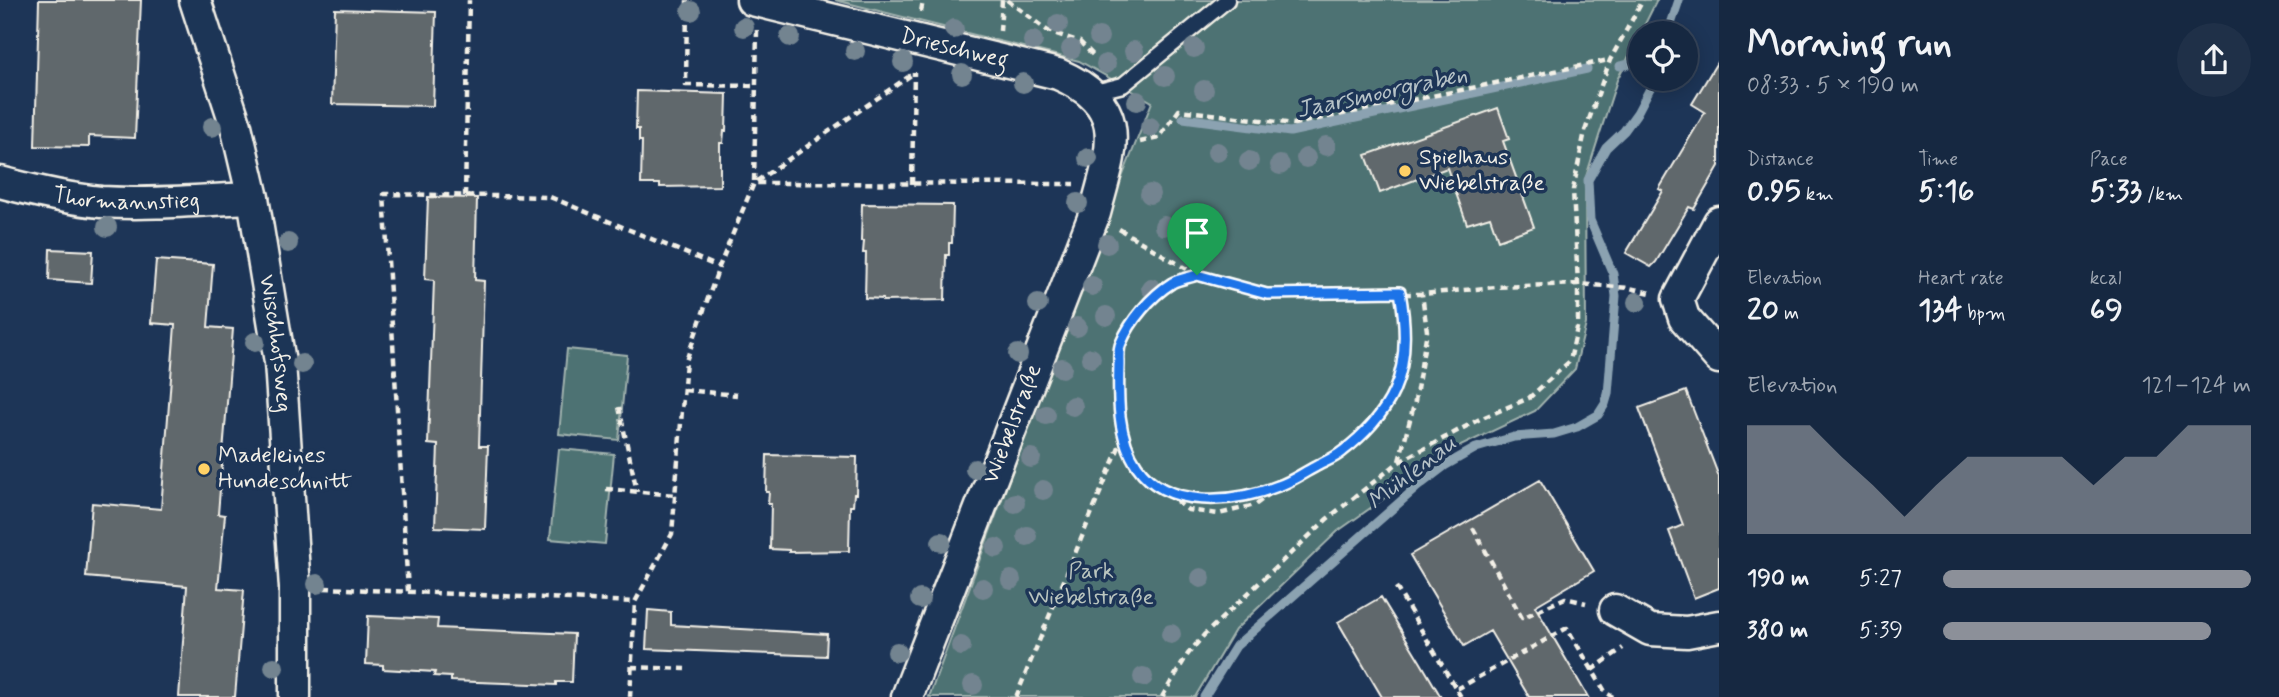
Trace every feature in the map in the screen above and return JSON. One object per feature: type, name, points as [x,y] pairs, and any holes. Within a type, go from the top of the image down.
[{"type":"street","name":"Wischhofsweg","points":[[195,0],[236,126],[253,198],[281,362],[295,588],[295,697]]},
{"type":"street","name":"Drieschweg","points":[[754,1],[1058,74],[1079,82],[1091,93],[1109,119],[1111,149]]},
{"type":"street","name":"Wiebelstraße","points":[[906,697],[1095,214],[1111,149]]},
{"type":"street","name":"Thormannstieg","points":[[0,182],[55,196],[102,202],[147,203],[253,198]]},
{"type":"street","points":[[1719,222],[1678,299],[1684,318],[1719,358]]},
{"type":"street","points":[[1615,610],[1650,630],[1687,632],[1719,626]]},
{"type":"lane","points":[[1091,93],[1123,85],[1227,0]]},
{"type":"path","points":[[465,196],[469,0]]},
{"type":"path","points":[[688,0],[686,85],[756,86]]},
{"type":"path","points":[[1162,697],[1188,654],[1204,635],[1327,519],[1399,462],[1480,419],[1529,398],[1570,361],[1578,323],[1573,190],[1585,131],[1610,60],[1643,0]]},
{"type":"path","points":[[630,697],[635,602],[672,534],[686,361],[719,267],[754,183],[754,1]]},
{"type":"path","points":[[912,184],[914,39]]},
{"type":"path","points":[[1111,149],[1159,138],[1178,110],[1294,124],[1610,60]]},
{"type":"path","points":[[754,183],[914,73]]},
{"type":"path","points":[[754,183],[1102,184]]},
{"type":"path","points":[[408,591],[384,194],[550,197],[719,267]]},
{"type":"path","points":[[1095,214],[1197,275],[1267,294],[1422,294],[1578,284],[1630,288]]},
{"type":"path","points":[[1197,275],[1173,282],[1133,321],[1120,345],[1118,385],[1123,437],[1137,467],[1188,510],[1219,514],[1255,505],[1281,486],[1342,453],[1370,427],[1394,391],[1404,352],[1406,321],[1400,292]]},
{"type":"path","points":[[1399,462],[1415,401],[1427,331],[1422,294]]},
{"type":"path","points":[[684,390],[737,395]]},
{"type":"path","points":[[619,407],[637,492]]},
{"type":"path","points":[[1016,697],[1123,437]]},
{"type":"path","points":[[1164,491],[1193,498],[1219,499],[1251,495],[1281,486]]},
{"type":"path","points":[[606,489],[676,495]]},
{"type":"path","points":[[1473,528],[1522,618],[1565,598],[1615,610]]},
{"type":"path","points":[[1396,587],[1461,697]]},
{"type":"path","points":[[295,588],[635,602]]},
{"type":"path","points":[[1457,689],[1567,628],[1606,693],[1614,697]]},
{"type":"path","points":[[632,667],[685,669]]},
{"type":"green space","name":"Park Wiebelstraße","points":[[835,0],[1657,0],[1646,21],[1628,21],[1628,58],[1617,80],[1585,180],[1586,324],[1575,369],[1535,411],[1454,449],[1338,531],[1235,630],[1195,697],[929,697],[1102,228],[1152,102],[1079,61]]},
{"type":"green space","points":[[567,349],[627,355],[619,440],[559,434]]},
{"type":"green space","points":[[559,449],[614,454],[605,544],[550,539]]},
{"type":"building","points":[[39,0],[141,0],[135,138],[89,136],[89,147],[35,146]]},
{"type":"building","points":[[335,9],[436,12],[433,106],[332,104]]},
{"type":"building","points":[[1719,59],[1719,166],[1694,209],[1689,207],[1651,267],[1626,253],[1663,191],[1659,189],[1705,112],[1692,104]]},
{"type":"building","points":[[637,91],[727,94],[726,131],[723,143],[720,143],[720,186],[660,187],[660,184],[641,184],[642,141],[639,141],[639,129],[636,129]]},
{"type":"building","name":"Spielhaus Wiebelstraße","points":[[1498,108],[1509,139],[1503,141],[1534,227],[1498,240],[1490,217],[1467,224],[1447,168],[1380,193],[1366,155]]},
{"type":"building","points":[[428,197],[477,198],[475,280],[484,281],[479,446],[488,446],[485,529],[435,527],[438,445],[428,444],[434,280],[425,279]]},
{"type":"building","points":[[862,204],[953,205],[952,243],[949,243],[949,255],[946,255],[945,300],[883,301],[865,298],[866,253],[863,253],[864,241],[861,241]]},
{"type":"building","points":[[50,249],[93,251],[91,283],[49,280]]},
{"type":"building","points":[[156,260],[213,264],[208,327],[233,329],[218,514],[225,515],[218,588],[244,590],[235,697],[179,697],[187,586],[86,577],[92,503],[161,509],[175,325],[151,323]]},
{"type":"building","points":[[1686,391],[1719,477],[1719,588],[1694,598],[1669,531],[1683,525],[1639,408]]},
{"type":"building","points":[[767,455],[857,457],[856,494],[853,506],[850,506],[849,551],[789,552],[770,549],[771,504],[768,504],[769,492],[766,492]]},
{"type":"building","points":[[1540,480],[1594,571],[1535,606],[1588,697],[1529,697],[1490,631],[1464,646],[1410,555]]},
{"type":"building","points":[[1381,597],[1441,697],[1382,697],[1338,622]]},
{"type":"building","points":[[648,610],[671,612],[671,625],[827,634],[826,656],[646,649]]},
{"type":"building","points":[[368,616],[438,619],[437,628],[574,634],[572,682],[556,682],[556,685],[451,681],[451,677],[434,676],[435,672],[383,669],[383,665],[366,664]]},
{"type":"waterway","name":"Mühlenau","points":[[1672,21],[1679,0]]},
{"type":"waterway","name":"Jaarsmoorgraben","points":[[1620,66],[1628,64]]},
{"type":"waterway","name":"Jaarsmoorgraben","points":[[1183,118],[1290,132],[1587,69]]},
{"type":"waterway","name":"Mühlenau","points":[[1204,697],[1236,646],[1416,488],[1446,465],[1476,448],[1514,437],[1554,434],[1577,427],[1598,415],[1608,394],[1616,296],[1613,274],[1590,220],[1588,180],[1606,148],[1624,131],[1649,91]]},
{"type":"place","name":"Spielhaus Wiebelstraße","points":[[1405,171]]},
{"type":"place","name":"Madeleines Hundeschnitt","points":[[204,469]]},
{"type":"route","points":[[1197,275],[1267,294],[1400,292],[1406,321],[1404,352],[1394,391],[1370,427],[1342,453],[1281,486],[1251,495],[1219,499],[1193,498],[1164,491],[1137,467],[1123,437],[1118,385],[1120,345],[1133,321],[1151,301],[1173,282],[1197,275]]}]
